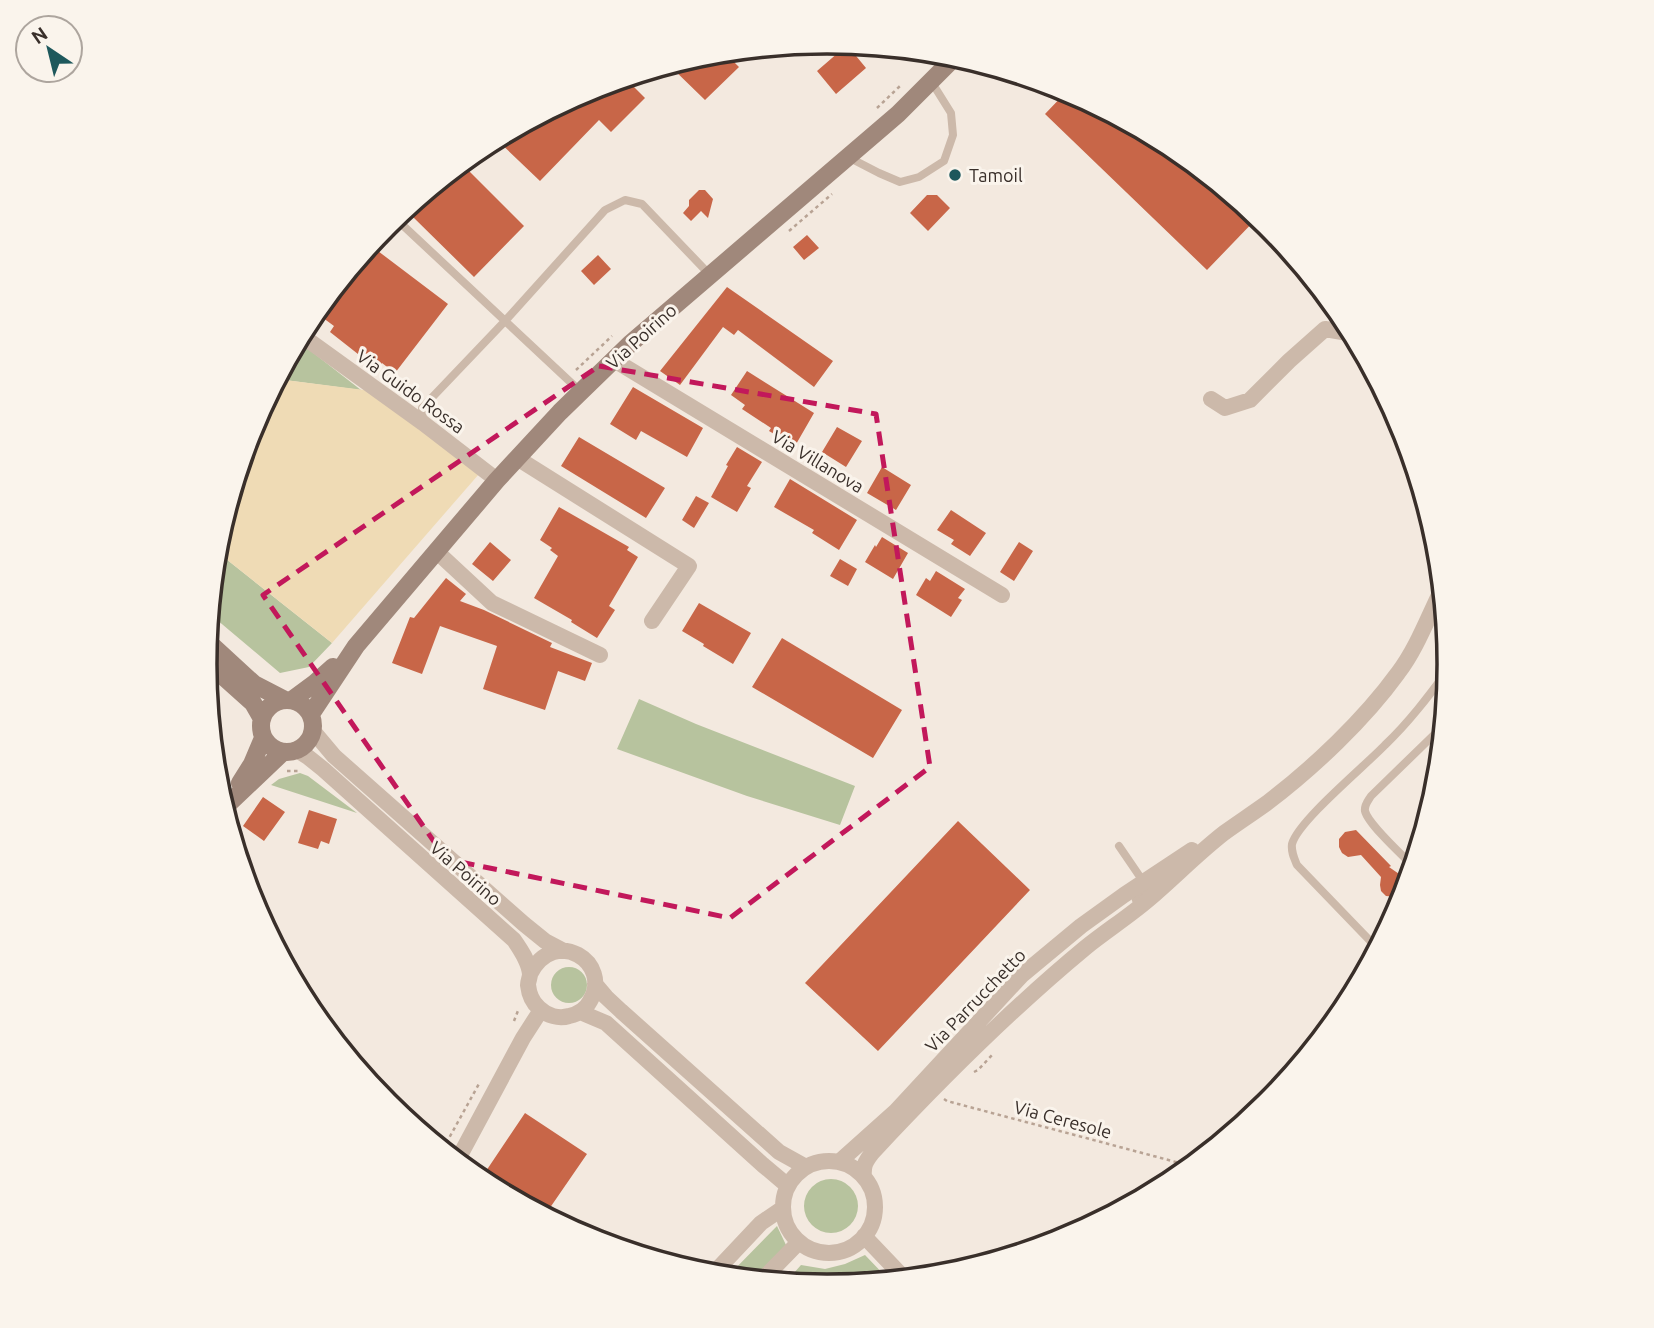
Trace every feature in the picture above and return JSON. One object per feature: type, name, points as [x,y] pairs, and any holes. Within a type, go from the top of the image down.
[{"type":"main road","name":"Via Poirino","points":[[288,699],[315,683],[356,646],[497,480],[631,343],[898,114],[946,66]]},
{"type":"main road","name":"Via Poirino","points":[[312,723],[356,646]]},
{"type":"main road","points":[[218,651],[254,684],[306,707],[312,723],[310,739],[304,746],[290,751],[233,800]]},
{"type":"main road","points":[[217,671],[253,703],[261,717]]},
{"type":"main road","points":[[288,699],[270,705],[261,717],[260,732],[268,745],[275,750],[290,751]]},
{"type":"main road","points":[[232,795],[252,764],[263,738]]},
{"type":"street","points":[[1211,399],[1225,408],[1250,400],[1325,329],[1338,331]]},
{"type":"street","name":"Via Guido Rossa","points":[[310,341],[497,480]]},
{"type":"street","name":"Via Villanova","points":[[614,360],[1002,596]]},
{"type":"street","points":[[517,458],[689,566],[652,621]]},
{"type":"street","points":[[436,551],[492,603],[600,655]]},
{"type":"street","name":"Via Parrucchetto","points":[[839,1162],[896,1111],[1022,975],[1081,926],[1188,852],[1222,834],[1268,802],[1329,748],[1399,673],[1434,607]]},
{"type":"street","name":"Via Poirino","points":[[312,723],[334,756],[515,916],[545,941],[564,951]]},
{"type":"street","name":"Via Poirino","points":[[290,751],[318,765],[514,940],[522,951],[530,974]]},
{"type":"street","name":"Via Parrucchetto","points":[[864,1177],[865,1161],[932,1090],[1034,991],[1147,901],[1222,834]]},
{"type":"street","points":[[553,951],[564,951],[574,953],[590,965],[596,984],[591,1000],[580,1012],[557,1017],[548,1015],[534,1003],[528,984],[535,964],[543,956],[553,951]]},
{"type":"street","points":[[596,984],[613,1004],[779,1152],[806,1167]]},
{"type":"street","points":[[462,1152],[541,1010]]},
{"type":"street","points":[[580,1012],[606,1023],[788,1186]]},
{"type":"street","points":[[818,1162],[839,1162],[855,1168],[864,1177],[875,1200],[875,1213],[864,1236],[854,1245],[842,1251],[816,1251],[790,1232],[783,1208],[784,1196],[796,1175],[806,1167],[818,1162]]},
{"type":"street","points":[[722,1264],[761,1223],[783,1208]]},
{"type":"street","points":[[864,1236],[896,1270]]},
{"type":"street","points":[[771,1271],[799,1241]]},
{"type":"lane","points":[[848,156],[900,182],[919,177],[944,161],[953,135],[951,114],[931,81]]},
{"type":"lane","points":[[423,423],[422,408],[605,210],[625,200],[642,204],[710,275]]},
{"type":"lane","points":[[404,226],[581,392]]},
{"type":"lane","points":[[1370,941],[1297,865],[1292,855],[1292,845],[1311,817],[1417,712],[1436,686]]},
{"type":"lane","points":[[1405,857],[1365,813],[1366,804],[1433,736]]},
{"type":"lane","points":[[1085,948],[1094,936],[1146,891],[1144,882],[1119,846]]},
{"type":"path","points":[[782,237],[838,189]]},
{"type":"path","points":[[287,771],[305,771]]},
{"type":"path","points":[[509,1030],[521,999]]},
{"type":"path","points":[[447,1141],[482,1078]]},
{"type":"path","name":"Via Ceresole","points":[[932,1090],[947,1101],[1178,1162]]},
{"type":"highlighted area","points":[[599,366],[876,414],[930,767],[730,918],[446,859],[263,595]]},
{"type":"green space","points":[[306,347],[361,390],[287,380]]},
{"type":"green space","points":[[226,559],[332,643],[309,667],[280,673],[219,622]]},
{"type":"green space","points":[[639,699],[855,786],[840,825],[747,796],[617,749]]},
{"type":"green space","points":[[300,773],[308,776],[357,813],[271,785],[279,779]]},
{"type":"green space","points":[[569,967],[582,972],[587,985],[582,998],[569,1003],[556,998],[551,985],[556,972]]},
{"type":"green space","points":[[836,1179],[846,1183],[854,1191],[858,1206],[854,1221],[846,1229],[826,1233],[816,1229],[808,1221],[804,1201],[808,1191],[816,1183]]},
{"type":"green space","points":[[777,1226],[786,1245],[762,1270],[737,1267]]},
{"type":"green space","points":[[865,1255],[880,1271],[827,1274],[794,1272],[801,1265],[825,1269]]},
{"type":"sand","points":[[287,380],[380,392],[479,474],[332,643],[226,559],[238,506],[250,468]]},
{"type":"building","points":[[836,54],[856,55],[866,68],[836,94],[817,71]]},
{"type":"building","points":[[733,61],[739,67],[705,100],[677,73]]},
{"type":"building","points":[[631,87],[645,98],[611,132],[599,120],[540,181],[504,147],[557,117]]},
{"type":"building","points":[[1058,100],[1132,136],[1198,180],[1250,225],[1207,270],[1045,114]]},
{"type":"building","points":[[469,171],[524,226],[474,277],[413,217]]},
{"type":"building","points":[[699,190],[705,190],[713,199],[708,218],[701,211],[691,221],[683,213],[689,206],[689,200]]},
{"type":"building","points":[[927,195],[937,195],[950,208],[928,231],[910,213]]},
{"type":"building","points":[[807,235],[819,248],[804,260],[793,247]]},
{"type":"building","points":[[379,252],[448,304],[395,373],[382,363],[377,369],[330,332],[334,326],[324,319]]},
{"type":"building","points":[[598,255],[611,269],[594,285],[581,271]]},
{"type":"building","points":[[727,287],[833,361],[814,387],[738,330],[734,335],[723,327],[680,385],[660,371]]},
{"type":"building","points":[[747,371],[814,413],[795,446],[769,431],[771,428],[742,409],[745,405],[731,395]]},
{"type":"building","points":[[633,387],[703,428],[687,457],[641,431],[636,440],[610,424]]},
{"type":"building","points":[[837,427],[862,441],[846,467],[822,452]]},
{"type":"building","points":[[579,437],[665,488],[646,518],[561,466]]},
{"type":"building","points":[[737,447],[762,462],[747,486],[751,488],[737,512],[711,497]]},
{"type":"building","points":[[882,467],[911,485],[896,510],[867,493]]},
{"type":"building","points":[[790,479],[857,520],[839,550],[812,533],[814,530],[774,507]]},
{"type":"building","points":[[696,496],[709,503],[694,528],[682,520]]},
{"type":"building","points":[[559,507],[629,547],[627,550],[638,557],[609,606],[615,610],[597,638],[534,598],[558,556],[540,540]]},
{"type":"building","points":[[951,510],[986,533],[970,556],[951,544],[954,540],[937,530]]},
{"type":"building","points":[[882,537],[908,553],[893,579],[865,562]]},
{"type":"building","points":[[490,542],[511,560],[493,581],[472,564]]},
{"type":"building","points":[[1019,542],[1033,551],[1014,581],[1000,572]]},
{"type":"building","points":[[840,559],[857,569],[848,586],[830,576]]},
{"type":"building","points":[[936,571],[965,589],[958,598],[962,600],[951,617],[916,595],[926,578],[930,581]]},
{"type":"building","points":[[446,578],[466,594],[460,601],[552,643],[550,647],[592,663],[585,681],[558,671],[545,710],[483,689],[497,646],[440,626],[422,674],[392,663],[410,617],[414,618]]},
{"type":"building","points":[[699,603],[751,633],[733,664],[682,631]]},
{"type":"building","points":[[782,638],[902,710],[873,758],[752,687]]},
{"type":"building","points":[[263,797],[285,812],[264,841],[243,826]]},
{"type":"building","points":[[309,810],[337,819],[329,844],[321,841],[318,849],[298,843]]},
{"type":"building","points":[[958,821],[1030,890],[878,1051],[805,983]]},
{"type":"building","points":[[1356,830],[1391,866],[1389,867],[1399,874],[1390,896],[1381,891],[1381,877],[1361,855],[1348,857],[1342,853],[1339,839],[1345,832]]},
{"type":"building","points":[[525,1113],[587,1154],[550,1207],[487,1170]]},
{"type":"place","name":"Tamoil","points":[[955,175]]}]
